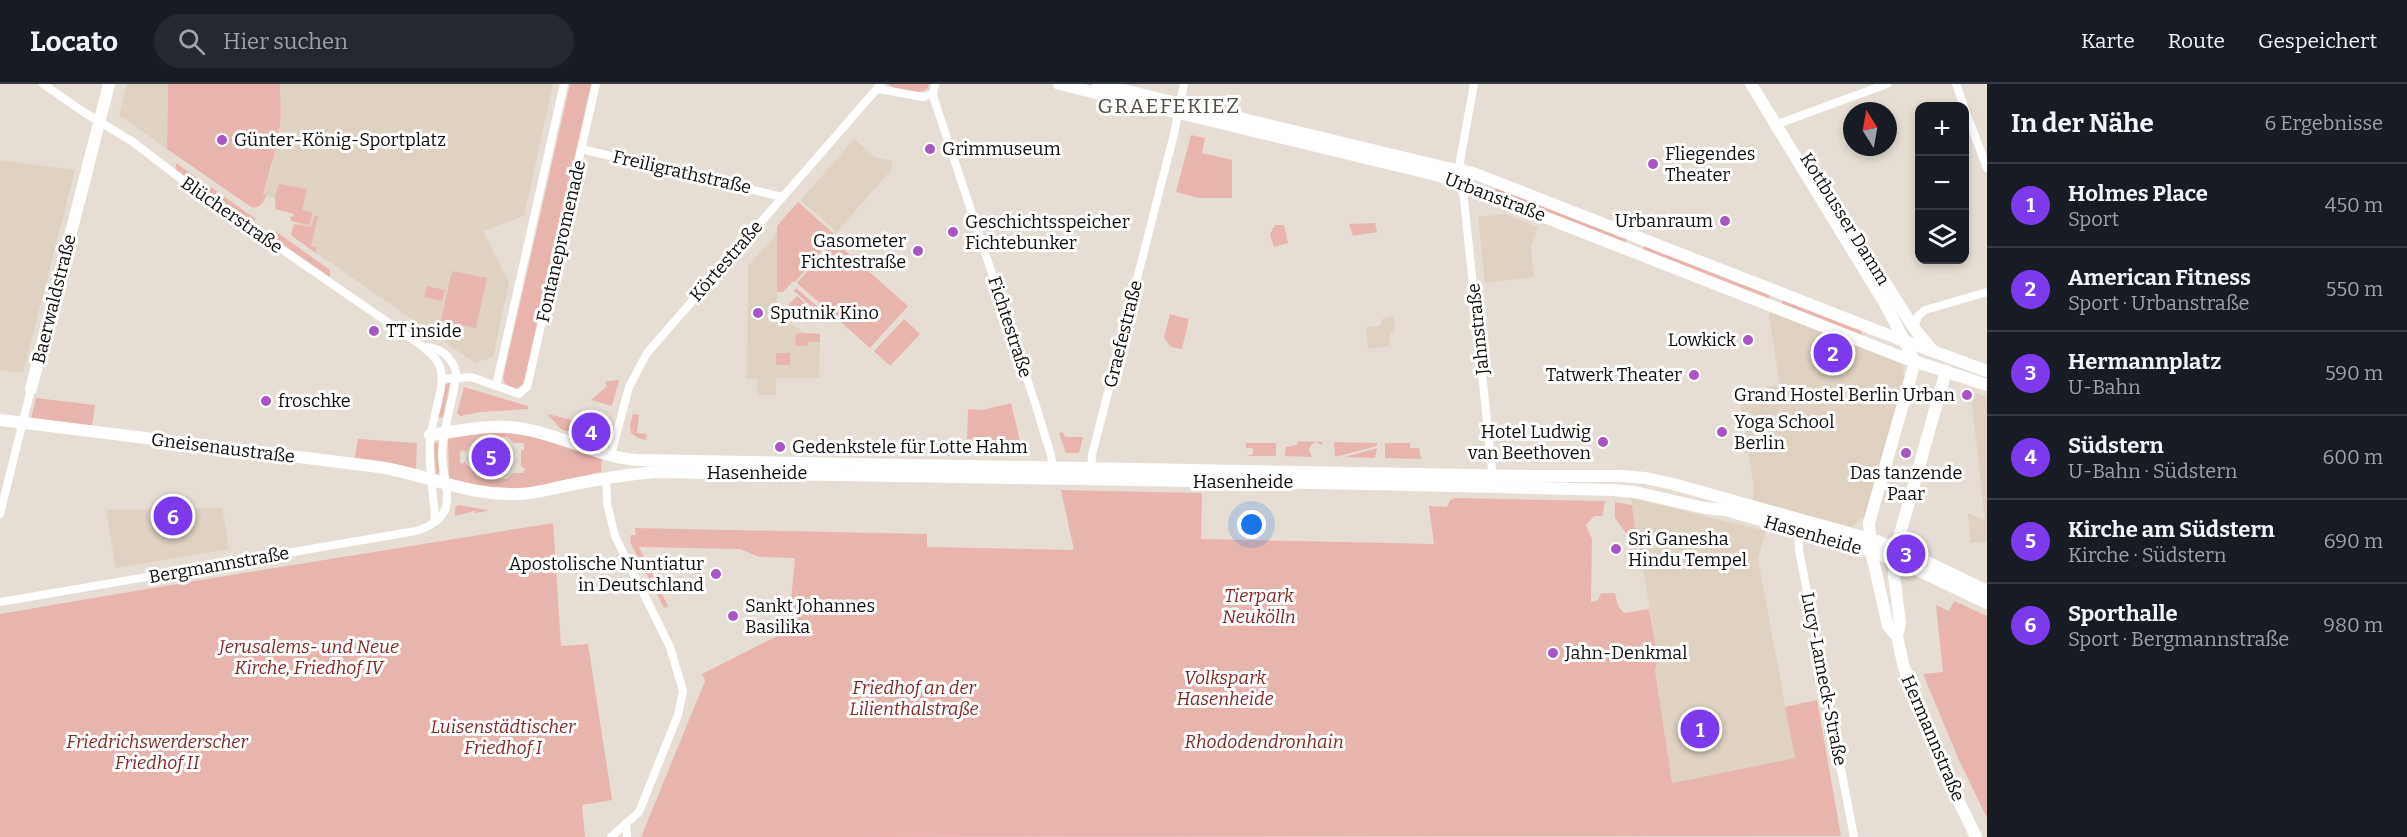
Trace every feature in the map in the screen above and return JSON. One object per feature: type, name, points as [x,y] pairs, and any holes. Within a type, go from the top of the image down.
[{"type":"main road","name":"Baerwaldstraße","points":[[31,389],[109,84]]},
{"type":"main road","name":"Urbanstraße","points":[[1059,84],[1179,108],[1461,177],[1494,181],[1870,328],[1987,370]]},
{"type":"main road","name":"Urbanstraße","points":[[1098,84],[1179,108]]},
{"type":"main road","name":"Kottbusser Damm","points":[[1751,84],[1892,304],[1914,328],[1946,371]]},
{"type":"main road","name":"Kottbusser Damm","points":[[1760,84],[1892,304],[1915,362]]},
{"type":"main road","name":"Urbanstraße","points":[[1461,177],[1489,194],[1915,362],[1987,385]]},
{"type":"main road","points":[[1489,194],[1494,181]]},
{"type":"main road","points":[[1636,251],[1641,238]]},
{"type":"main road","points":[[1864,342],[1870,328]]},
{"type":"main road","points":[[1915,362],[1933,352]]},
{"type":"main road","name":"Hermannstraße","points":[[1897,636],[1888,626],[1871,551],[1869,523],[1915,362]]},
{"type":"main road","name":"Hermannstraße","points":[[1946,371],[1895,554],[1894,582],[1900,623],[1897,636],[1904,668],[1914,696],[1944,769],[1976,837]]},
{"type":"main road","name":"Gneisenaustraße","points":[[0,420],[380,467],[481,493],[519,494],[606,478]]},
{"type":"main road","name":"Hasenheide","points":[[444,433],[496,426],[519,428],[611,456],[636,460],[1053,468],[1091,474]]},
{"type":"main road","points":[[430,435],[444,433]]},
{"type":"main road","points":[[606,478],[611,456]]},
{"type":"main road","points":[[636,460],[636,473]]},
{"type":"main road","name":"Hasenheide","points":[[606,478],[636,473],[749,472],[1091,474],[1523,482],[1621,476],[1673,484],[1871,551],[1895,554]]},
{"type":"main road","name":"Hasenheide","points":[[1523,482],[1625,490],[1706,508],[1869,538],[1895,554]]},
{"type":"main road","points":[[1660,497],[1663,490],[1673,484]]},
{"type":"main road","points":[[1895,554],[1987,591]]},
{"type":"main road","points":[[1895,554],[1987,603]]},
{"type":"street","name":"Blücherstraße","points":[[43,84],[99,122],[134,142],[193,188],[422,346],[438,362],[442,379]]},
{"type":"street","name":"Fontanepromenade","points":[[564,84],[496,386],[519,394],[529,383],[596,84]]},
{"type":"street","name":"Fichtestraße","points":[[935,84],[933,94],[1047,442],[1053,468]]},
{"type":"street","name":"Graefestraße","points":[[1091,474],[1092,455],[1184,84]]},
{"type":"street","name":"Jahnstraße","points":[[1474,84],[1460,156],[1461,177],[1493,482]]},
{"type":"street","points":[[1784,122],[1887,84]]},
{"type":"street","points":[[1956,84],[1962,102]]},
{"type":"street","name":"Körtestraße","points":[[611,456],[629,387],[642,359],[880,86],[923,97],[933,94]]},
{"type":"street","points":[[1969,120],[1987,168]]},
{"type":"street","name":"Freiligrathstraße","points":[[581,149],[782,197]]},
{"type":"street","points":[[1914,328],[1920,314],[1925,310],[1987,292]]},
{"type":"street","name":"Blücherstraße","points":[[422,346],[435,348],[447,356],[454,366],[456,377]]},
{"type":"street","points":[[435,520],[445,509],[447,499],[442,457],[444,433],[456,377]]},
{"type":"street","points":[[435,520],[430,435],[442,379],[471,378],[496,386]]},
{"type":"street","name":"Baerwaldstraße","points":[[0,514],[31,389]]},
{"type":"street","points":[[606,478],[607,503],[615,536],[670,647],[678,666],[683,691],[678,715],[639,812],[611,837]]},
{"type":"street","name":"Bergmannstraße","points":[[0,602],[410,532],[426,528],[435,520]]},
{"type":"street","name":"Lucy-Lameck-Straße","points":[[1799,525],[1823,683],[1833,720],[1854,837]]},
{"type":"street","points":[[626,823],[627,837]]},
{"type":"shaded area","points":[[127,84],[168,84],[167,149],[119,115]]},
{"type":"shaded area","points":[[280,84],[553,84],[524,216],[483,231],[509,283],[493,357],[475,363],[295,238],[300,215],[277,210],[276,198],[263,195],[265,180],[271,172],[280,130]]},
{"type":"shaded area","points":[[854,139],[876,158],[893,161],[891,172],[837,232],[801,200]]},
{"type":"shaded area","points":[[0,160],[75,170],[23,373],[0,370]]},
{"type":"shaded area","points":[[1505,214],[1538,227],[1531,246],[1534,277],[1485,283],[1478,217]]},
{"type":"shaded area","points":[[778,232],[777,316],[806,333],[820,334],[819,378],[776,378],[776,395],[757,395],[757,379],[747,379],[748,266]]},
{"type":"shaded area","points":[[1771,311],[1903,365],[1905,376],[1865,518],[1852,527],[1753,501],[1754,487],[1739,396],[1744,395],[1745,391],[1780,385],[1769,317]]},
{"type":"shaded area","points":[[1394,316],[1395,331],[1390,334],[1389,346],[1368,349],[1366,327],[1380,326],[1382,319]]},
{"type":"shaded area","points":[[1976,393],[1987,397],[1987,541],[1971,543],[1968,513],[1985,521],[1972,405]]},
{"type":"shaded area","points":[[1631,498],[1766,531],[1758,559],[1795,758],[1672,783],[1655,670],[1658,658]]},
{"type":"shaded area","points":[[222,508],[229,549],[116,568],[106,510]]},
{"type":"green space","name":"Günter-König-Sportplatz","points":[[168,84],[280,84],[280,125],[263,194],[266,195],[261,205],[251,207],[167,149]]},
{"type":"green space","points":[[570,84],[591,84],[524,383],[516,389],[505,384],[503,378]]},
{"type":"green space","points":[[888,84],[929,84],[923,91],[913,92],[896,89]]},
{"type":"green space","points":[[1191,135],[1205,138],[1202,153],[1232,160],[1232,198],[1198,198],[1176,192]]},
{"type":"green space","points":[[176,163],[256,219],[251,222],[176,170]]},
{"type":"green space","points":[[279,184],[307,189],[302,210],[313,213],[309,225],[291,221],[290,216],[293,217],[294,214],[276,209],[275,197]]},
{"type":"green space","points":[[1496,188],[1627,238],[1625,244],[1495,192]]},
{"type":"green space","points":[[798,202],[835,235],[795,282],[793,281],[783,292],[777,292],[777,226]]},
{"type":"green space","points":[[315,216],[318,216],[311,246],[316,247],[316,253],[291,233],[294,224],[311,227]]},
{"type":"green space","points":[[1375,223],[1377,232],[1353,236],[1349,224]]},
{"type":"green space","points":[[1275,225],[1284,225],[1288,243],[1274,247],[1270,234]]},
{"type":"green space","points":[[275,231],[330,270],[330,277],[271,236]]},
{"type":"green space","points":[[834,241],[908,306],[870,348],[797,283]]},
{"type":"green space","points":[[1644,246],[1770,294],[1768,300],[1643,250]]},
{"type":"green space","points":[[452,271],[487,278],[476,328],[441,321]]},
{"type":"green space","points":[[427,286],[445,290],[442,301],[424,297]]},
{"type":"green space","points":[[796,288],[824,312],[821,315],[794,291]]},
{"type":"green space","points":[[797,296],[817,313],[808,323],[788,305]]},
{"type":"green space","points":[[1783,300],[1862,331],[1861,335],[1782,304]]},
{"type":"green space","points":[[1170,314],[1189,319],[1182,349],[1171,347],[1164,338]]},
{"type":"green space","points":[[904,319],[920,334],[890,366],[874,351]]},
{"type":"green space","points":[[796,334],[820,334],[820,342],[808,342],[807,346],[795,346]]},
{"type":"green space","points":[[776,353],[790,353],[790,365],[776,365]]},
{"type":"green space","points":[[619,380],[612,406],[591,400],[607,386],[605,384],[607,381]]},
{"type":"green space","points":[[450,382],[443,417],[437,418],[444,386]]},
{"type":"green space","points":[[464,387],[528,406],[528,409],[481,412],[460,416],[457,413]]},
{"type":"green space","points":[[36,398],[95,405],[92,428],[31,419]]},
{"type":"green space","points":[[1011,403],[1020,441],[967,439],[968,409],[983,410]]},
{"type":"green space","points":[[547,414],[573,420],[571,432],[562,430]]},
{"type":"green space","points":[[633,414],[639,415],[637,433],[647,434],[646,440],[631,433],[630,425]]},
{"type":"green space","points":[[1063,432],[1065,437],[1083,437],[1079,453],[1066,453],[1059,433]]},
{"type":"green space","points":[[482,433],[529,436],[602,459],[601,472],[532,487],[504,490],[449,480],[448,439]],"holes":[[[493,437],[508,437],[513,443],[524,443],[524,450],[521,450],[521,466],[525,469],[523,473],[513,473],[507,479],[492,478],[491,470],[472,471],[465,462],[462,464],[460,462],[460,452],[463,450],[466,452],[472,443],[492,445],[490,440]]]},
{"type":"green space","points":[[358,439],[417,443],[416,470],[354,461]]},
{"type":"green space","points":[[1298,441],[1322,442],[1322,445],[1315,442],[1311,445],[1309,450],[1312,457],[1285,456],[1286,447],[1297,445]]},
{"type":"green space","points":[[1334,442],[1377,443],[1377,446],[1335,457]]},
{"type":"green space","points":[[439,443],[439,472],[436,475],[434,444]]},
{"type":"green space","points":[[1246,443],[1276,443],[1276,456],[1246,456],[1253,454],[1253,448],[1246,448]]},
{"type":"green space","points":[[1385,443],[1410,443],[1410,448],[1419,448],[1421,459],[1385,458]]},
{"type":"green space","points":[[1377,448],[1375,458],[1345,457]]},
{"type":"green space","name":"Volkspark Hasenheide","points":[[1061,490],[1202,493],[1201,539],[1434,544],[1429,506],[1447,507],[1450,500],[1455,498],[1605,501],[1602,516],[1594,516],[1586,525],[1592,539],[1591,602],[1598,600],[1601,593],[1615,593],[1618,606],[1624,613],[1649,609],[1658,658],[1655,670],[1672,783],[1795,758],[1785,707],[1817,700],[1841,836],[641,837],[705,681],[702,674],[795,627],[791,601],[795,558],[759,557],[740,549],[639,547],[668,606],[664,608],[630,542],[631,535],[636,535],[635,528],[927,534],[927,547],[1074,550]]},
{"type":"green space","points":[[1615,502],[1632,505],[1637,540],[1630,539],[1615,518]]},
{"type":"green space","points":[[459,505],[487,511],[475,513],[475,511],[455,516],[455,507]]},
{"type":"green space","points":[[553,523],[561,646],[588,644],[612,799],[582,805],[585,837],[0,837],[0,614]]},
{"type":"green space","points":[[1954,601],[1987,616],[1987,818],[1958,758],[1923,674],[1943,672],[1936,605],[1949,611]]},
{"type":"place","name":"Günter-König-Sportplatz","points":[[222,140]]},
{"type":"place","name":"Grimmuseum","points":[[930,149]]},
{"type":"place","name":"Fliegendes Theater","points":[[1653,164]]},
{"type":"place","name":"Urbanraum","points":[[1725,221]]},
{"type":"place","name":"Geschichtsspeicher Fichtebunker","points":[[953,232]]},
{"type":"place","name":"Gasometer Fichtestraße","points":[[918,251]]},
{"type":"place","name":"Sputnik Kino","points":[[758,313]]},
{"type":"place","name":"TT inside","points":[[374,331]]},
{"type":"place","name":"Lowkick","points":[[1748,340]]},
{"type":"place","name":"American Fitness","points":[[1833,353]]},
{"type":"place","name":"Tatwerk Theater","points":[[1694,375]]},
{"type":"place","name":"Grand Hostel Berlin Urban","points":[[1967,395]]},
{"type":"place","name":"froschke","points":[[266,401]]},
{"type":"place","name":"Südstern","points":[[591,432]]},
{"type":"place","name":"Yoga School Berlin","points":[[1722,432]]},
{"type":"place","name":"Hotel Ludwig van Beethoven","points":[[1603,442]]},
{"type":"place","name":"Gedenkstele für Lotte Hahm","points":[[780,447]]},
{"type":"place","name":"Das tanzende Paar","points":[[1906,453]]},
{"type":"place","name":"Kirche am Südstern","points":[[491,457]]},
{"type":"place","name":"Sporthalle","points":[[173,516]]},
{"type":"place","name":"Sri Ganesha Hindu Tempel","points":[[1616,549]]},
{"type":"place","name":"Hermannplatz","points":[[1906,554]]},
{"type":"place","name":"Apostolische Nuntiatur in Deutschland","points":[[716,574]]},
{"type":"place","name":"Sankt Johannes Basilika","points":[[733,616]]},
{"type":"place","name":"Jahn-Denkmal","points":[[1553,653]]},
{"type":"place","name":"Holmes Place","points":[[1700,729]]},
{"type":"district","name":"GRAEFEKIEZ","points":[[1169,106]]},
{"type":"park label","name":"Tierpark Neukölln","points":[[1259,606]]},
{"type":"park label","name":"Jerusalems- und Neue Kirche, Friedhof IV","points":[[309,657]]},
{"type":"park label","name":"Friedhof an der Lilienthalstraße","points":[[914,698]]},
{"type":"park label","name":"Luisenstädtischer Friedhof I","points":[[503,737]]},
{"type":"park label","name":"Rhododendronhain","points":[[1264,742]]},
{"type":"park label","name":"Friedrichswerderscher Friedhof II","points":[[157,752]]}]
